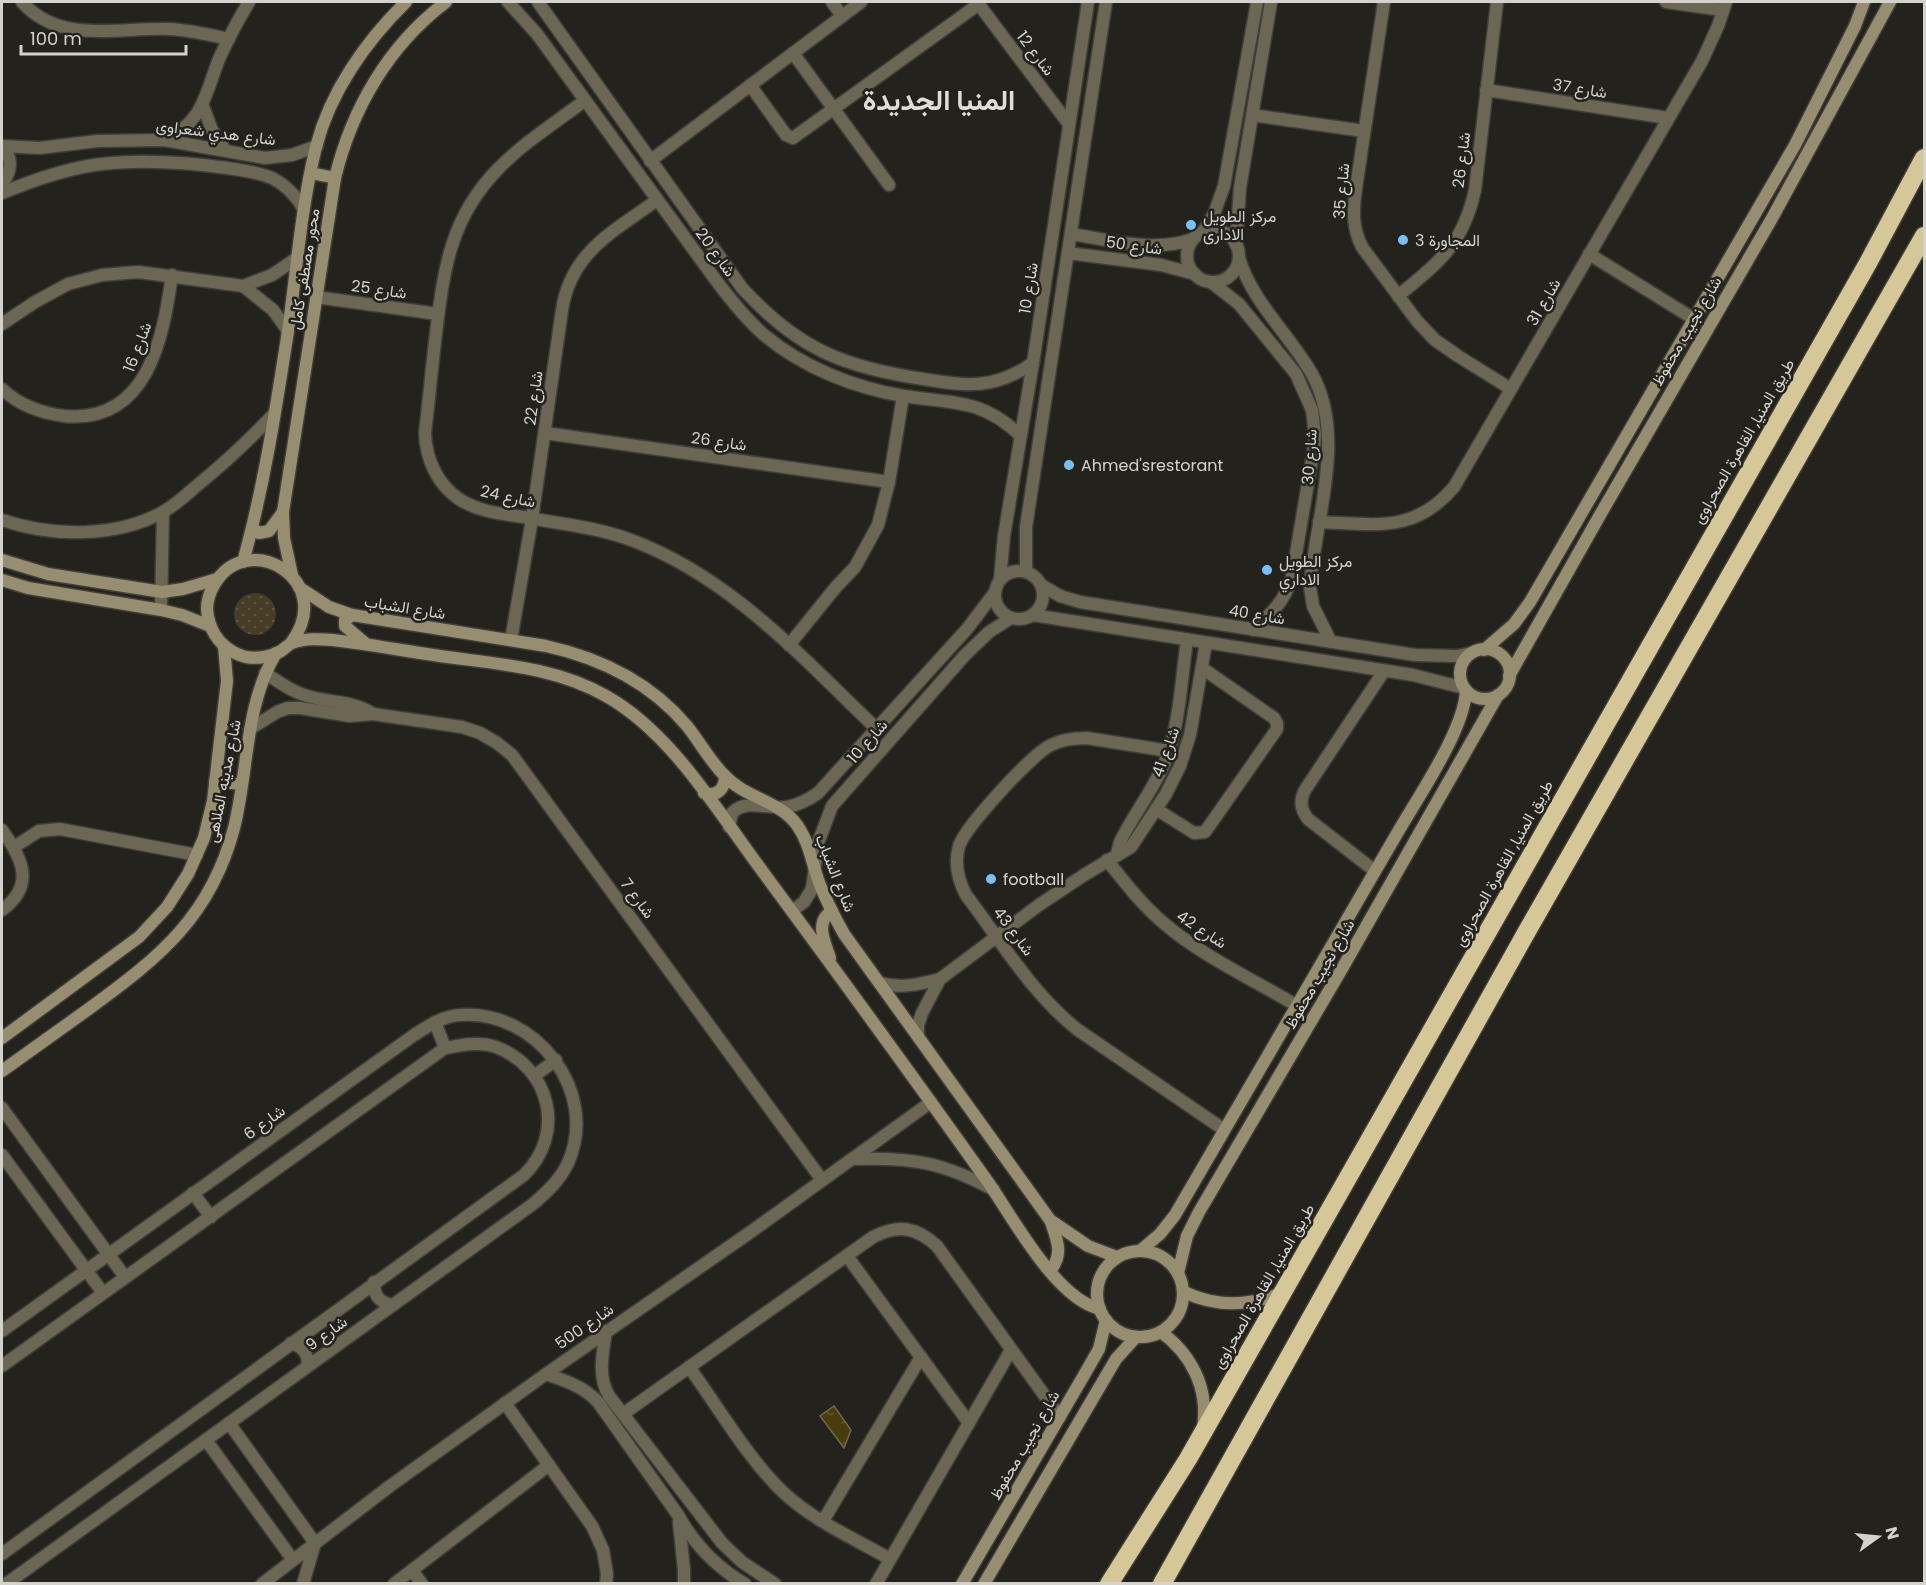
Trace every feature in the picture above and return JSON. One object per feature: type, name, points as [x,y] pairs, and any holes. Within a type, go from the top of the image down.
[{"type":"highway","name":"طريق المنيا, القاهرة الصحراوى","points":[[1108,1584],[1202,1433],[1868,263],[1924,158]]},
{"type":"highway","points":[[1162,1584],[1526,933],[1676,675],[1924,236]]},
{"type":"street","points":[[22,2],[45,21],[70,30],[171,29],[229,39]]},
{"type":"street","points":[[164,140],[187,126],[203,106],[212,77],[249,2]]},
{"type":"street","name":"محور مصطفى كامل","points":[[243,562],[252,528],[274,414],[304,209],[316,146],[342,84],[380,30],[406,2]]},
{"type":"street","name":"محور مصطفى كامل","points":[[296,581],[286,551],[283,512],[334,178],[352,123],[371,86],[415,29],[446,2]]},
{"type":"street","name":"شارع 20","points":[[508,2],[537,34],[584,101],[745,317],[763,334],[783,349],[842,379],[903,396],[954,401],[977,407],[1001,419],[1021,436]]},
{"type":"street","name":"شارع 20","points":[[538,2],[742,288],[787,330],[822,352],[847,363],[882,373],[960,385],[981,385],[1008,378],[1033,363]]},
{"type":"street","points":[[832,2],[842,16]]},
{"type":"street","points":[[650,161],[861,2]]},
{"type":"street","name":"شارع 10","points":[[1000,579],[1002,550],[1088,2]]},
{"type":"street","name":"شارع 10","points":[[1026,571],[1025,538],[1028,515],[1071,234],[1082,146],[1106,2]]},
{"type":"street","points":[[1198,235],[1211,230],[1226,233],[1238,251],[1234,271],[1230,276],[1211,282],[1195,274],[1189,266],[1187,257],[1188,248],[1214,214],[1224,186],[1257,2]]},
{"type":"street","name":"شارع 30","points":[[1270,2],[1240,188],[1238,251],[1245,275],[1305,364],[1321,392],[1329,426],[1328,452],[1310,587],[1313,606],[1331,642]]},
{"type":"street","name":"شارع 35","points":[[1384,2],[1356,189],[1354,226],[1362,247],[1417,321],[1435,340],[1511,389]]},
{"type":"street","name":"شارع 26","points":[[1398,296],[1449,251],[1465,224],[1475,190],[1497,2]]},
{"type":"street","points":[[1666,2],[1724,6]]},
{"type":"street","name":"شارع نجيب محفوظ","points":[[1509,676],[1770,220],[1890,2]]},
{"type":"street","points":[[750,85],[786,135],[791,138],[834,110],[978,3]]},
{"type":"street","name":"شارع 12","points":[[978,3],[1068,123]]},
{"type":"street","name":"شارع 31","points":[[1319,522],[1387,524],[1415,518],[1443,500],[1454,487],[1702,61],[1724,6]]},
{"type":"street","points":[[1862,7],[1878,22]]},
{"type":"street","name":"شارع نجيب محفوظ","points":[[1478,652],[1514,624],[1539,586],[1795,145],[1862,7]]},
{"type":"street","points":[[793,53],[889,185]]},
{"type":"street","name":"شارع 37","points":[[1486,90],[1668,118]]},
{"type":"street","name":"شارع 24","points":[[584,101],[515,153],[482,188],[469,207],[452,243],[442,284],[425,433],[432,468],[447,489],[469,505],[482,510],[606,532],[629,539],[673,558],[716,583],[789,645],[877,729]]},
{"type":"street","points":[[203,106],[212,130],[225,150]]},
{"type":"street","points":[[1252,114],[1364,131]]},
{"type":"street","name":"شارع هدي شعراوى","points":[[2,146],[40,148],[97,141],[164,140],[265,158],[292,155],[316,146]]},
{"type":"street","points":[[1065,143],[1082,146]]},
{"type":"street","points":[[2,146],[10,162],[5,179],[34,180]]},
{"type":"street","points":[[262,174],[265,158]]},
{"type":"street","points":[[2,193],[34,180],[74,169],[124,162],[208,166],[262,174],[287,187],[304,209]]},
{"type":"street","points":[[311,173],[334,178]]},
{"type":"street","points":[[1224,186],[1240,188]]},
{"type":"street","name":"شارع 22","points":[[511,640],[568,283],[589,251],[657,200]]},
{"type":"street","name":"شارع 50","points":[[1071,234],[1149,246],[1171,245],[1198,235]]},
{"type":"street","points":[[697,254],[711,245]]},
{"type":"street","name":"شارع 50","points":[[1068,253],[1161,265],[1195,274]]},
{"type":"street","points":[[1589,254],[1694,319]]},
{"type":"street","points":[[243,286],[272,275],[297,258]]},
{"type":"street","points":[[2,324],[52,292],[85,278],[120,272],[138,272],[243,286],[269,305],[288,330]]},
{"type":"street","name":"شارع 16","points":[[2,389],[22,404],[38,411],[70,416],[98,413],[122,402],[141,383],[153,359],[165,320],[172,275]]},
{"type":"street","name":"شارع 30","points":[[1211,282],[1233,298],[1296,374],[1303,385],[1312,410],[1314,448],[1290,585],[1272,613],[1253,630]]},
{"type":"street","name":"شارع 25","points":[[316,297],[438,314]]},
{"type":"street","points":[[1251,319],[1266,307]]},
{"type":"street","points":[[977,407],[981,385]]},
{"type":"street","points":[[789,645],[855,567],[878,525],[889,482],[903,396]]},
{"type":"street","points":[[2,520],[52,530],[91,532],[125,525],[163,512],[217,469],[274,414]]},
{"type":"street","name":"شارع 26","points":[[545,433],[889,482]]},
{"type":"street","points":[[1314,448],[1328,452]]},
{"type":"street","points":[[161,610],[163,512]]},
{"type":"street","points":[[252,528],[259,533],[269,531],[283,512]]},
{"type":"street","points":[[1009,512],[1028,515]]},
{"type":"street","points":[[2,560],[48,574],[162,592],[183,589],[217,579]]},
{"type":"street","points":[[260,560],[272,563],[296,581],[303,598],[303,622],[291,643],[276,653],[258,658],[234,653],[224,646],[210,626],[207,614],[211,590],[217,579],[226,571],[243,562],[260,560]]},
{"type":"street","points":[[1294,568],[1312,572]]},
{"type":"street","points":[[1012,571],[1026,571],[1032,574],[1041,585],[1043,592],[1041,605],[1033,615],[1026,618],[1011,618],[998,608],[994,592],[1000,579],[1012,571]]},
{"type":"street","points":[[2,580],[28,588],[161,610],[210,626]]},
{"type":"street","name":"شارع الشباب","points":[[296,581],[329,607],[352,615],[570,651],[600,662],[627,676],[655,695],[676,714],[725,777],[786,813],[799,827],[832,911],[844,934],[1050,1220],[1088,1246],[1118,1257]]},
{"type":"street","name":"شارع 40","points":[[1041,585],[1070,600],[1415,656],[1458,656],[1478,652]]},
{"type":"street","points":[[1539,586],[1555,595]]},
{"type":"street","name":"شارع 10","points":[[729,827],[732,813],[742,806],[777,808],[800,804],[818,793],[961,635],[994,592]]},
{"type":"street","points":[[1113,629],[1117,608]]},
{"type":"street","points":[[352,615],[345,620],[345,626],[365,644]]},
{"type":"street","points":[[1033,615],[1413,675],[1465,689],[1481,699],[1498,695],[1506,687],[1509,676],[1508,664],[1495,652],[1478,652],[1466,658],[1460,675],[1465,689]]},
{"type":"street","name":"شارع 10","points":[[792,911],[809,896],[814,882],[814,868],[821,830],[832,806],[973,646],[1011,618]]},
{"type":"street","points":[[961,635],[973,646]]},
{"type":"street","points":[[291,643],[319,639],[542,670],[588,686],[623,706],[646,724],[677,756],[792,911],[1050,1270],[1076,1298],[1103,1314]]},
{"type":"street","name":"شارع 41","points":[[1112,857],[1159,776],[1169,751],[1176,719],[1186,640]]},
{"type":"street","name":"شارع 41","points":[[918,1036],[918,1025],[922,1013],[940,979],[1039,905],[1131,847],[1174,780],[1185,751],[1206,643]]},
{"type":"street","name":"شارع مدينه الملاهى","points":[[2,1038],[139,937],[167,907],[183,882],[197,855],[209,820],[226,681],[224,646]]},
{"type":"street","name":"شارع مدينه الملاهى","points":[[2,1071],[132,978],[175,939],[194,916],[225,858],[234,826],[255,701],[265,673],[276,653]]},
{"type":"street","points":[[1413,675],[1415,656]]},
{"type":"street","points":[[1156,809],[1194,833],[1204,832],[1277,729],[1274,718],[1202,668]]},
{"type":"street","points":[[1375,872],[1308,819],[1301,802],[1305,790],[1384,671]]},
{"type":"street","name":"شارع 7","points":[[265,673],[296,692],[359,706],[374,714]]},
{"type":"street","name":"شارع نجيب محفوظ","points":[[1141,1250],[1160,1234],[1175,1215],[1375,872],[1447,746],[1464,709],[1465,689]]},
{"type":"street","name":"شارع نجيب محفوظ","points":[[1178,1273],[1183,1248],[1192,1224],[1498,695]]},
{"type":"street","name":"شارع 7","points":[[250,729],[277,712],[288,708],[300,708],[350,716],[374,714],[462,727],[480,733],[497,743],[512,755],[822,1180]]},
{"type":"street","name":"شارع 43","points":[[1169,751],[1075,738],[1052,744],[1032,758],[968,828],[959,848],[957,868],[962,887],[1041,994],[1067,1022],[1224,1129]]},
{"type":"street","points":[[1447,746],[1465,754]]},
{"type":"street","points":[[704,793],[718,792],[724,786],[725,777]]},
{"type":"street","points":[[215,781],[241,784]]},
{"type":"street","points":[[818,793],[832,806]]},
{"type":"street","points":[[14,847],[39,831],[60,829],[197,855]]},
{"type":"street","points":[[2,830],[14,847],[22,865],[21,886],[11,903],[2,910]]},
{"type":"street","name":"شارع 42","points":[[1112,857],[1140,901],[1168,927],[1296,1005]]},
{"type":"street","points":[[832,911],[824,917],[822,925],[833,967]]},
{"type":"street","name":"شارع 41","points":[[880,983],[902,986],[940,979]]},
{"type":"street","name":"شارع 6","points":[[2,1331],[435,1022],[457,1015],[481,1015],[505,1020],[526,1031],[556,1060]]},
{"type":"street","points":[[435,1022],[445,1048]]},
{"type":"street","points":[[2,1366],[445,1048],[470,1044],[495,1047],[518,1059],[534,1076],[556,1060]]},
{"type":"street","name":"شارع 9","points":[[6,1584],[533,1204],[553,1186],[568,1163],[576,1137],[575,1109],[568,1083],[556,1060]]},
{"type":"street","name":"شارع 9","points":[[2,1554],[524,1175],[543,1151],[548,1132],[549,1112],[543,1092],[534,1076]]},
{"type":"street","name":"شارع 500","points":[[262,1584],[606,1330],[931,1102]]},
{"type":"street","points":[[2,1108],[125,1277]]},
{"type":"street","points":[[2,1155],[103,1293]]},
{"type":"street","points":[[852,1159],[910,1160],[939,1165],[994,1190]]},
{"type":"street","points":[[193,1193],[211,1217]]},
{"type":"street","points":[[1175,1215],[1192,1224]]},
{"type":"street","points":[[1050,1220],[1059,1248],[1057,1260],[1050,1270]]},
{"type":"street","points":[[623,1414],[847,1256],[886,1231],[907,1229],[927,1236],[938,1246],[1060,1417]]},
{"type":"street","points":[[1141,1250],[1159,1255],[1173,1266],[1178,1273],[1184,1292],[1180,1311],[1168,1327],[1149,1336],[1136,1337],[1114,1328],[1103,1314],[1097,1297],[1102,1274],[1108,1264],[1125,1253],[1141,1250]]},
{"type":"street","points":[[847,1256],[969,1423]]},
{"type":"street","points":[[374,1282],[377,1298],[392,1305]]},
{"type":"street","points":[[1184,1292],[1207,1301],[1232,1304],[1257,1301],[1281,1293]]},
{"type":"street","name":"شارع نجيب محفوظ","points":[[962,1584],[1099,1349],[1103,1314]]},
{"type":"street","points":[[606,1330],[602,1364],[604,1389],[722,1543],[742,1562],[775,1584]]},
{"type":"street","points":[[1161,1332],[1177,1345],[1195,1371],[1204,1402],[1202,1433]]},
{"type":"street","name":"شارع نجيب محفوظ","points":[[984,1584],[1103,1380],[1122,1351],[1136,1337]]},
{"type":"street","points":[[291,1343],[305,1351],[308,1366]]},
{"type":"street","points":[[876,1584],[1011,1350]]},
{"type":"street","points":[[823,1521],[921,1357]]},
{"type":"street","points":[[690,1367],[769,1478],[803,1509],[890,1559]]},
{"type":"street","points":[[1087,1370],[1103,1380]]},
{"type":"street","points":[[546,1374],[575,1384],[593,1397],[678,1515],[689,1534],[718,1565],[745,1584]]},
{"type":"street","points":[[593,1397],[604,1389]]},
{"type":"street","points":[[505,1403],[592,1526],[603,1550],[607,1574],[606,1584]]},
{"type":"street","points":[[229,1423],[315,1543],[303,1584]]},
{"type":"street","points":[[206,1440],[293,1560]]},
{"type":"street","points":[[394,1584],[549,1465]]},
{"type":"street","points":[[678,1515],[683,1551],[684,1584]]},
{"type":"street","points":[[412,1570],[422,1584]]},
{"type":"shaded area","points":[[255,593],[263,594],[270,599],[275,606],[275,622],[270,629],[263,634],[255,635],[247,634],[240,629],[235,622],[234,614],[235,606],[240,599],[247,594]]},
{"type":"water","points":[[834,1406],[851,1430],[844,1448],[820,1416]]},
{"type":"place","name":"مركز الطويل الادارى","points":[[1191,225]]},
{"type":"place","name":"المجاورة 3","points":[[1403,240]]},
{"type":"place","name":"Ahmed'srestorant","points":[[1069,465]]},
{"type":"place","name":"مركز الطويل الاداري","points":[[1267,570]]},
{"type":"place","name":"football","points":[[991,879]]},
{"type":"district","name":"المنيا الجديدة","points":[[939,100]]}]
